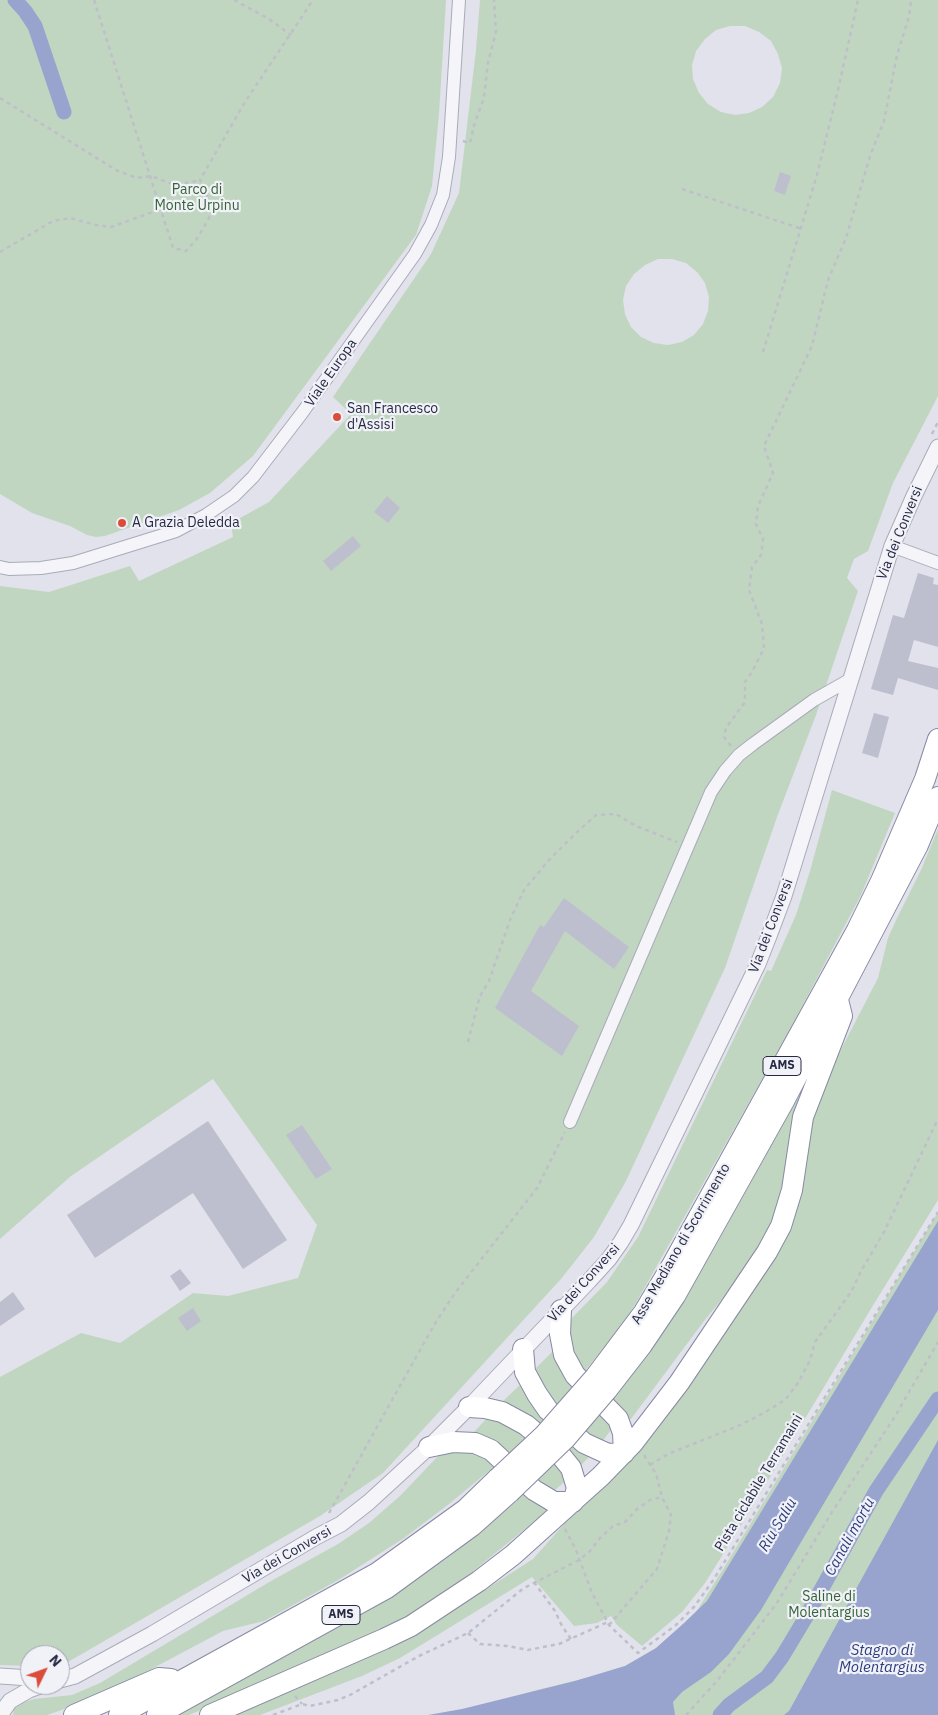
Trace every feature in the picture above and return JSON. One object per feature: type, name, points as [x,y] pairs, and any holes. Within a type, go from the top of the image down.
[{"type":"highway","name":"Asse Mediano di Scorrimento","points":[[119,1715],[377,1573],[466,1509],[504,1485],[566,1438],[601,1384],[671,1267],[856,930],[922,787],[938,739]]},
{"type":"highway","name":"Asse Mediano di Scorrimento","points":[[601,1384],[642,1345],[675,1296],[838,1000],[918,845],[938,797]]},
{"type":"highway","points":[[210,1715],[384,1640],[411,1626],[513,1556],[573,1502],[628,1448],[680,1383],[767,1252],[781,1226],[792,1190],[803,1117],[842,1016],[838,1000]]},
{"type":"highway","points":[[561,1310],[560,1334],[564,1356],[575,1375],[618,1419],[628,1448]]},
{"type":"highway","points":[[522,1349],[525,1372],[548,1410],[584,1443],[608,1454],[628,1448]]},
{"type":"highway","points":[[469,1407],[502,1412],[526,1425],[558,1452],[571,1468],[578,1488],[573,1502]]},
{"type":"highway","points":[[429,1447],[453,1442],[475,1443],[491,1450],[534,1490],[554,1502],[573,1502]]},
{"type":"highway","name":"Asse Mediano di Scorrimento","points":[[157,1715],[387,1588],[472,1526],[504,1485]]},
{"type":"highway","points":[[74,1715],[159,1678],[180,1680]]},
{"type":"street","name":"Viale Europa","points":[[0,567],[9,569],[41,568],[73,563],[176,531],[206,515],[234,496],[253,477],[335,368],[415,254],[431,225],[442,195],[449,157],[459,0]]},
{"type":"street","name":"Via dei Conversi","points":[[70,1677],[106,1660],[341,1524],[369,1502],[429,1447],[609,1259],[632,1225],[758,964],[784,896],[892,546],[914,496],[933,444]]},
{"type":"street","points":[[892,546],[938,563]]},
{"type":"street","points":[[570,1122],[711,792],[725,770],[740,755],[814,700],[851,679]]},
{"type":"street","points":[[0,1676],[20,1677]]},
{"type":"street","points":[[0,1715],[10,1701],[20,1695]]},
{"type":"path","points":[[94,0],[173,248],[186,250],[196,240],[211,213],[210,203],[200,180]]},
{"type":"path","points":[[234,0],[269,19],[291,35]]},
{"type":"path","points":[[0,98],[116,170],[137,178],[151,176],[169,183],[187,183],[200,180],[246,102],[313,0]]},
{"type":"path","points":[[450,137],[470,143],[474,125],[484,98],[488,62],[496,32],[494,0]]},
{"type":"path","points":[[763,352],[817,175],[858,0]]},
{"type":"path","points":[[740,755],[724,737],[726,728],[745,702],[745,682],[764,648],[762,624],[749,590],[752,567],[761,555],[763,539],[756,524],[758,506],[773,473],[764,446],[812,346],[828,280],[846,238],[870,156],[884,121],[897,55],[909,17],[911,0]]},
{"type":"path","points":[[682,189],[802,229]]},
{"type":"path","points":[[0,252],[53,221],[70,218],[110,227],[161,209]]},
{"type":"path","points":[[933,444],[938,422]]},
{"type":"path","points":[[468,1042],[480,996],[489,981],[510,920],[524,890],[549,860],[596,815],[616,814],[636,826],[688,846]]},
{"type":"path","points":[[650,1465],[668,1454],[738,1426],[785,1400],[798,1383],[810,1360],[815,1342],[851,1292],[860,1272],[884,1232],[938,1119]]},
{"type":"path","points":[[316,1537],[434,1325],[455,1293],[537,1188],[570,1122]]},
{"type":"path","name":"Pista ciclabile Terramaini","points":[[579,1560],[592,1593],[609,1624],[638,1653],[676,1625],[694,1607],[714,1579],[938,1212]]},
{"type":"path","points":[[686,1715],[717,1681],[777,1603],[832,1512],[894,1418],[938,1342]]},
{"type":"path","points":[[468,1633],[480,1644],[528,1650],[558,1644],[609,1624],[657,1569],[669,1531],[671,1515],[662,1496],[656,1474],[646,1457],[628,1448]]},
{"type":"path","points":[[273,1715],[302,1704],[310,1706],[344,1697],[419,1656],[468,1633],[524,1588],[579,1560],[613,1526],[626,1522],[637,1509],[650,1500],[662,1496]]},
{"type":"path","points":[[534,1582],[555,1611],[571,1639]]},
{"type":"green space","name":"Parco di Monte Urpinu","points":[[0,0],[446,0],[439,114],[432,186],[416,235],[253,456],[210,493],[179,510],[105,536],[87,535],[70,526],[32,513],[0,494]]},
{"type":"green space","points":[[480,0],[938,0],[938,396],[893,483],[868,551],[854,559],[847,578],[858,591],[816,715],[777,817],[725,968],[626,1181],[594,1237],[561,1279],[383,1473],[320,1516],[70,1661],[70,1645],[20,1645],[20,1666],[0,1665],[0,1377],[81,1333],[120,1343],[193,1293],[228,1296],[298,1278],[317,1225],[213,1079],[71,1176],[0,1239],[0,586],[49,592],[130,566],[139,581],[233,537],[231,523],[269,502],[351,414],[333,397],[431,254],[459,193]],"holes":[[[730,26],[745,26],[759,32],[771,41],[778,54],[782,68],[780,83],[773,97],[762,107],[749,113],[735,115],[721,112],[708,104],[699,93],[693,79],[692,65],[696,51],[705,39],[716,30]],[[658,259],[672,259],[686,263],[697,272],[705,283],[709,297],[708,311],[703,324],[694,335],[682,342],[668,345],[654,343],[641,337],[631,327],[625,314],[623,300],[626,286],[634,274],[645,265]]]},
{"type":"green space","points":[[832,790],[895,813],[861,895],[788,1033],[626,1320],[584,1372],[571,1352],[569,1327],[572,1318],[607,1282],[638,1237],[767,970],[771,971],[796,915]]},
{"type":"green space","points":[[938,829],[938,1200],[740,1527],[705,1583],[682,1612],[642,1646],[617,1625],[611,1616],[597,1623],[574,1626],[532,1577],[400,1658],[362,1676],[260,1715],[224,1715],[399,1640],[477,1595],[533,1559],[565,1523],[598,1493],[653,1435],[713,1352],[771,1260],[806,1134],[832,1067],[878,978],[888,938],[921,870]]},
{"type":"green space","points":[[798,1098],[802,1100],[785,1186],[772,1230],[744,1272],[704,1321],[631,1419],[627,1419],[612,1399],[668,1324],[716,1245]]},
{"type":"green space","name":"Saline di Molentargius","points":[[938,1212],[938,1715],[448,1715],[625,1666],[659,1648],[687,1624],[725,1566]]},
{"type":"green space","points":[[555,1349],[616,1423],[602,1442],[599,1443],[553,1404],[534,1374],[535,1369]]},
{"type":"green space","points":[[523,1382],[592,1454],[581,1465],[577,1466],[502,1402]]},
{"type":"green space","points":[[489,1416],[517,1426],[569,1478],[555,1490],[550,1490],[538,1482],[508,1451],[473,1433]]},
{"type":"green space","points":[[476,1448],[548,1507],[547,1511],[471,1573],[417,1612],[387,1630],[189,1715],[177,1715],[361,1615],[397,1593],[450,1556],[517,1501],[490,1470],[404,1538],[340,1579],[264,1621],[223,1631],[127,1682],[82,1703],[47,1715],[13,1715],[14,1709],[21,1703],[34,1699],[72,1695],[100,1683],[271,1581],[338,1544],[369,1523],[401,1495],[439,1455],[450,1449]]},
{"type":"water","name":"Riu Saliu","points":[[938,1221],[938,1310],[761,1610],[729,1654],[711,1672],[682,1692],[673,1702],[675,1715],[428,1715],[462,1709],[575,1681],[625,1666],[656,1648],[707,1601]]},
{"type":"water","name":"Stagno di Molentargius","points":[[938,1440],[938,1715],[784,1715],[789,1711]]},
{"type":"building","points":[[780,172],[791,176],[785,195],[774,191]]},
{"type":"building","points":[[387,496],[400,508],[388,523],[374,512]]},
{"type":"building","points":[[353,536],[361,546],[331,571],[323,561]]},
{"type":"building","points":[[918,573],[934,578],[933,584],[938,585],[938,647],[914,640],[908,661],[938,668],[938,690],[898,678],[893,695],[871,689],[893,615],[904,618]]},
{"type":"building","points":[[874,713],[889,717],[878,758],[862,753]]},
{"type":"building","points":[[564,898],[629,947],[614,969],[565,931],[531,991],[579,1026],[562,1056],[495,1008],[540,925],[544,927]]},
{"type":"building","points":[[208,1121],[287,1240],[243,1269],[193,1193],[95,1258],[67,1215]]},
{"type":"building","points":[[302,1125],[332,1169],[316,1179],[286,1135]]},
{"type":"building","points":[[180,1269],[191,1283],[180,1291],[170,1276]]},
{"type":"building","points":[[13,1292],[25,1309],[0,1326],[0,1302]]},
{"type":"building","points":[[193,1308],[201,1321],[187,1331],[178,1318]]},
{"type":"waterway","points":[[15,0],[35,26],[64,112]]},
{"type":"waterway","name":"Canali mortu","points":[[720,1715],[729,1705],[767,1677],[782,1657],[876,1491],[938,1399]]},
{"type":"place","name":"San Francesco d'Assisi","points":[[337,417]]},
{"type":"place","name":"A Grazia Deledda","points":[[122,523]]}]
